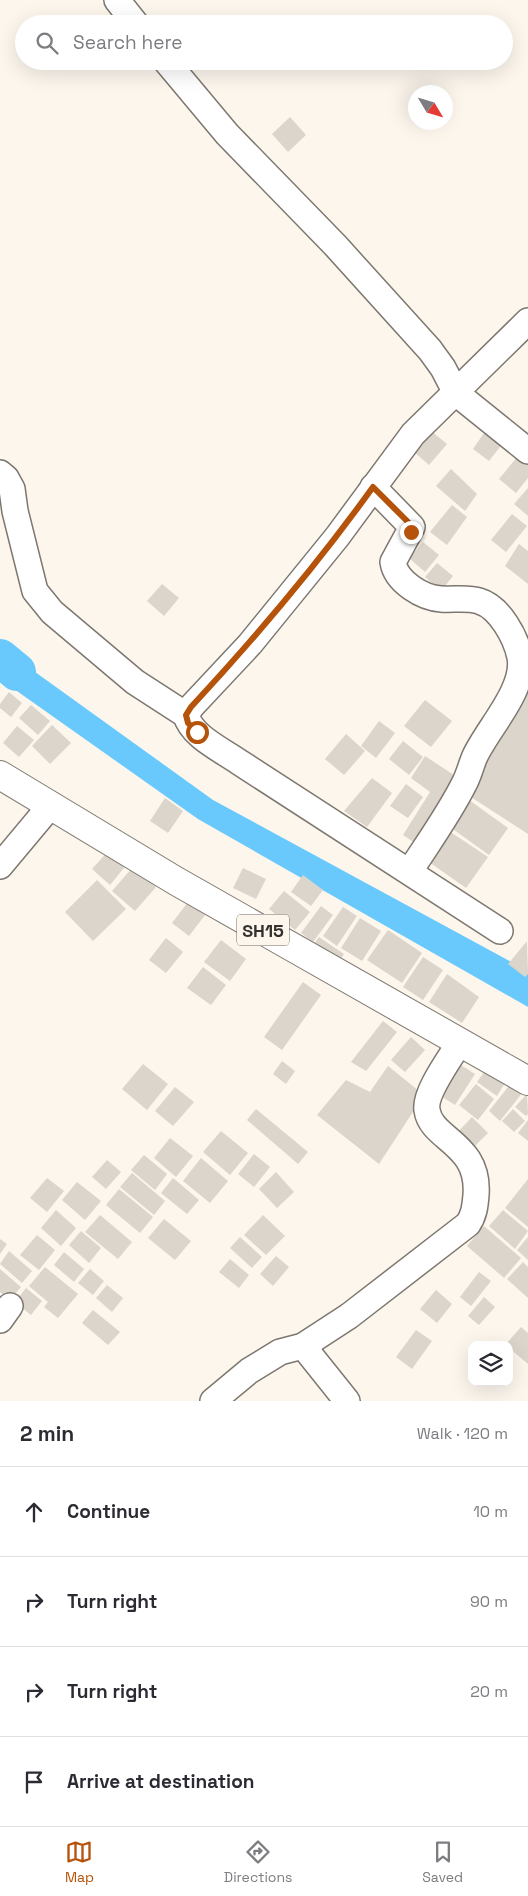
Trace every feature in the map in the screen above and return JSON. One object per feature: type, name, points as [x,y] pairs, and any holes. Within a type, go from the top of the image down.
[{"type":"main road","name":"SH15","points":[[0,775],[176,881],[528,1081]]},
{"type":"street","points":[[117,0],[129,15]]},
{"type":"street","points":[[174,70],[227,134],[335,245],[430,350],[443,368],[456,393],[528,451]]},
{"type":"street","points":[[186,715],[191,707],[250,644],[337,537],[413,434],[528,322]]},
{"type":"street","points":[[0,473],[6,478],[12,489],[15,511],[35,591],[52,612],[135,682],[186,715],[188,723],[197,732],[238,762],[410,871],[500,931]]},
{"type":"street","points":[[373,487],[412,527],[393,562],[397,574],[405,582],[429,597],[478,600],[488,605],[498,614],[514,639],[520,659],[516,685],[475,756],[458,795],[410,871]]},
{"type":"street","points":[[0,866],[51,805]]},
{"type":"street","points":[[213,1401],[249,1372],[280,1352],[303,1346],[349,1316],[468,1224],[474,1216],[477,1178],[463,1151],[432,1122],[427,1110],[428,1097],[460,1042]]},
{"type":"street","points":[[303,1346],[347,1401]]},
{"type":"water","points":[[24,664],[213,800],[528,971],[528,1007],[198,819],[7,684]]},
{"type":"building","points":[[290,117],[306,135],[288,152],[272,134]]},
{"type":"building","points":[[430,430],[447,444],[429,465],[413,451]]},
{"type":"building","points":[[486,430],[503,443],[489,461],[473,449]]},
{"type":"building","points":[[518,456],[528,465],[528,478],[516,493],[499,479]]},
{"type":"building","points":[[451,469],[477,494],[465,511],[436,486]]},
{"type":"building","points":[[528,488],[528,516],[514,504]]},
{"type":"building","points":[[452,505],[467,517],[447,545],[430,532]]},
{"type":"building","points":[[512,514],[527,526],[506,552],[491,540]]},
{"type":"building","points":[[423,542],[439,555],[425,572],[409,558]]},
{"type":"building","points":[[519,544],[528,551],[528,584],[505,566]]},
{"type":"building","points":[[437,563],[453,576],[441,591],[425,577]]},
{"type":"building","points":[[162,584],[179,598],[164,616],[147,601]]},
{"type":"building","points":[[9,692],[22,703],[11,717],[0,708],[0,704]]},
{"type":"building","points":[[528,692],[528,834],[463,792]]},
{"type":"building","points":[[425,700],[452,721],[431,747],[404,726]]},
{"type":"building","points":[[31,705],[50,721],[38,735],[19,718]]},
{"type":"building","points":[[379,721],[395,733],[376,758],[361,746]]},
{"type":"building","points":[[52,725],[71,743],[50,764],[32,746]]},
{"type":"building","points":[[17,726],[34,740],[19,757],[3,743]]},
{"type":"building","points":[[346,734],[365,751],[344,775],[325,759]]},
{"type":"building","points":[[403,741],[423,757],[409,775],[389,759]]},
{"type":"building","points":[[425,756],[463,781],[421,847],[403,835],[430,792],[411,778]]},
{"type":"building","points":[[372,778],[392,793],[367,827],[344,811]]},
{"type":"building","points":[[406,784],[423,797],[408,818],[390,806]]},
{"type":"building","points":[[165,798],[183,811],[168,833],[150,821]]},
{"type":"building","points":[[469,800],[508,828],[489,855],[450,827]]},
{"type":"building","points":[[443,827],[488,857],[466,888],[422,857]]},
{"type":"building","points":[[111,848],[128,863],[110,885],[92,869]]},
{"type":"building","points":[[133,867],[156,887],[135,911],[112,891]]},
{"type":"building","points":[[243,868],[266,879],[256,899],[233,888]]},
{"type":"building","points":[[303,875],[323,890],[311,906],[291,892]]},
{"type":"building","points":[[97,880],[126,909],[93,941],[65,912]]},
{"type":"building","points":[[284,891],[310,912],[295,930],[269,909]]},
{"type":"building","points":[[188,902],[205,915],[189,936],[172,923]]},
{"type":"building","points":[[321,906],[333,915],[313,942],[301,933]]},
{"type":"building","points":[[343,907],[357,916],[337,946],[323,936]]},
{"type":"building","points":[[360,918],[381,931],[362,961],[341,948]]},
{"type":"building","points":[[388,930],[422,953],[402,983],[367,960]]},
{"type":"building","points":[[319,937],[344,954],[334,969],[308,952]]},
{"type":"building","points":[[166,938],[183,952],[166,973],[149,960]]},
{"type":"building","points":[[221,940],[246,959],[230,981],[204,962]]},
{"type":"building","points":[[527,941],[528,974],[525,977],[508,964]]},
{"type":"building","points":[[423,957],[443,970],[423,1000],[403,987]]},
{"type":"building","points":[[203,967],[226,985],[211,1005],[187,988]]},
{"type":"building","points":[[447,974],[479,997],[462,1023],[429,1002]]},
{"type":"building","points":[[303,982],[321,995],[282,1050],[264,1037]]},
{"type":"building","points":[[383,1021],[397,1032],[366,1071],[351,1062]]},
{"type":"building","points":[[411,1037],[425,1050],[405,1072],[391,1060]]},
{"type":"building","points":[[282,1061],[295,1071],[286,1084],[273,1074]]},
{"type":"building","points":[[456,1062],[475,1074],[455,1105],[436,1093]]},
{"type":"building","points":[[143,1064],[168,1084],[147,1110],[122,1089]]},
{"type":"building","points":[[388,1066],[424,1095],[379,1164],[317,1115],[346,1080],[370,1092]]},
{"type":"building","points":[[487,1068],[506,1081],[497,1096],[477,1082]]},
{"type":"building","points":[[512,1082],[523,1092],[500,1121],[489,1111]]},
{"type":"building","points":[[476,1084],[494,1099],[478,1120],[459,1105]]},
{"type":"building","points":[[175,1087],[194,1102],[173,1126],[155,1111]]},
{"type":"building","points":[[527,1094],[528,1114],[526,1116],[515,1107]]},
{"type":"building","points":[[256,1109],[308,1152],[298,1164],[247,1120]]},
{"type":"building","points":[[513,1109],[525,1121],[514,1132],[502,1121]]},
{"type":"building","points":[[472,1117],[488,1133],[472,1149],[456,1134]]},
{"type":"building","points":[[528,1120],[528,1141],[518,1133]]},
{"type":"building","points":[[221,1131],[248,1153],[230,1175],[203,1152]]},
{"type":"building","points":[[170,1138],[193,1156],[176,1177],[154,1158]]},
{"type":"building","points":[[254,1154],[270,1167],[254,1187],[238,1174]]},
{"type":"building","points":[[144,1155],[167,1174],[155,1190],[131,1170]]},
{"type":"building","points":[[201,1158],[228,1181],[210,1203],[183,1181]]},
{"type":"building","points":[[107,1160],[121,1172],[106,1189],[92,1177]]},
{"type":"building","points":[[276,1172],[294,1192],[277,1208],[259,1189]]},
{"type":"building","points":[[132,1173],[165,1201],[154,1215],[120,1187]]},
{"type":"building","points":[[47,1178],[64,1191],[47,1212],[30,1198]]},
{"type":"building","points":[[173,1178],[199,1200],[187,1214],[161,1193]]},
{"type":"building","points":[[528,1179],[528,1227],[505,1208]]},
{"type":"building","points":[[77,1182],[101,1201],[85,1220],[62,1200]]},
{"type":"building","points":[[119,1189],[153,1217],[140,1233],[106,1205]]},
{"type":"building","points":[[56,1210],[76,1228],[61,1246],[41,1228]]},
{"type":"building","points":[[503,1210],[528,1231],[515,1249],[489,1226]]},
{"type":"building","points":[[100,1215],[132,1242],[118,1259],[85,1232]]},
{"type":"building","points":[[263,1215],[285,1236],[266,1255],[244,1235]]},
{"type":"building","points":[[164,1219],[191,1241],[175,1260],[148,1238]]},
{"type":"building","points":[[484,1226],[521,1258],[504,1278],[467,1246]]},
{"type":"building","points":[[81,1231],[101,1248],[89,1263],[69,1245]]},
{"type":"building","points":[[37,1235],[55,1250],[39,1270],[20,1255]]},
{"type":"building","points":[[240,1237],[262,1257],[252,1268],[230,1248]]},
{"type":"building","points":[[528,1237],[528,1260],[517,1250]]},
{"type":"building","points":[[0,1239],[7,1244],[0,1254]]},
{"type":"building","points":[[9,1251],[32,1271],[22,1283],[0,1264]]},
{"type":"building","points":[[64,1252],[84,1269],[74,1282],[54,1265]]},
{"type":"building","points":[[276,1256],[289,1267],[273,1286],[260,1274]]},
{"type":"building","points":[[230,1259],[249,1275],[239,1288],[219,1272]]},
{"type":"building","points":[[523,1262],[528,1267],[528,1298],[507,1279]]},
{"type":"building","points":[[45,1267],[78,1294],[58,1318],[44,1307],[48,1302],[29,1286]]},
{"type":"building","points":[[0,1269],[21,1287],[10,1300],[0,1292]]},
{"type":"building","points":[[90,1269],[104,1281],[93,1295],[78,1283]]},
{"type":"building","points":[[479,1272],[491,1281],[471,1306],[460,1297]]},
{"type":"building","points":[[107,1285],[123,1298],[112,1312],[96,1298]]},
{"type":"building","points":[[26,1288],[42,1301],[31,1315],[15,1302]]},
{"type":"building","points":[[436,1290],[452,1304],[437,1323],[420,1309]]},
{"type":"building","points":[[484,1297],[495,1307],[479,1325],[468,1316]]},
{"type":"building","points":[[93,1310],[120,1332],[108,1345],[82,1323]]},
{"type":"building","points":[[521,1327],[528,1333],[528,1364],[513,1351],[513,1341],[509,1341]]},
{"type":"building","points":[[416,1330],[432,1341],[412,1369],[396,1357]]},
{"type":"waterway","points":[[0,658],[17,672]]},
{"type":"route","points":[[197,732],[188,723],[186,715],[191,707],[250,644],[337,537],[373,487],[409,523],[412,527],[411,532]]}]
